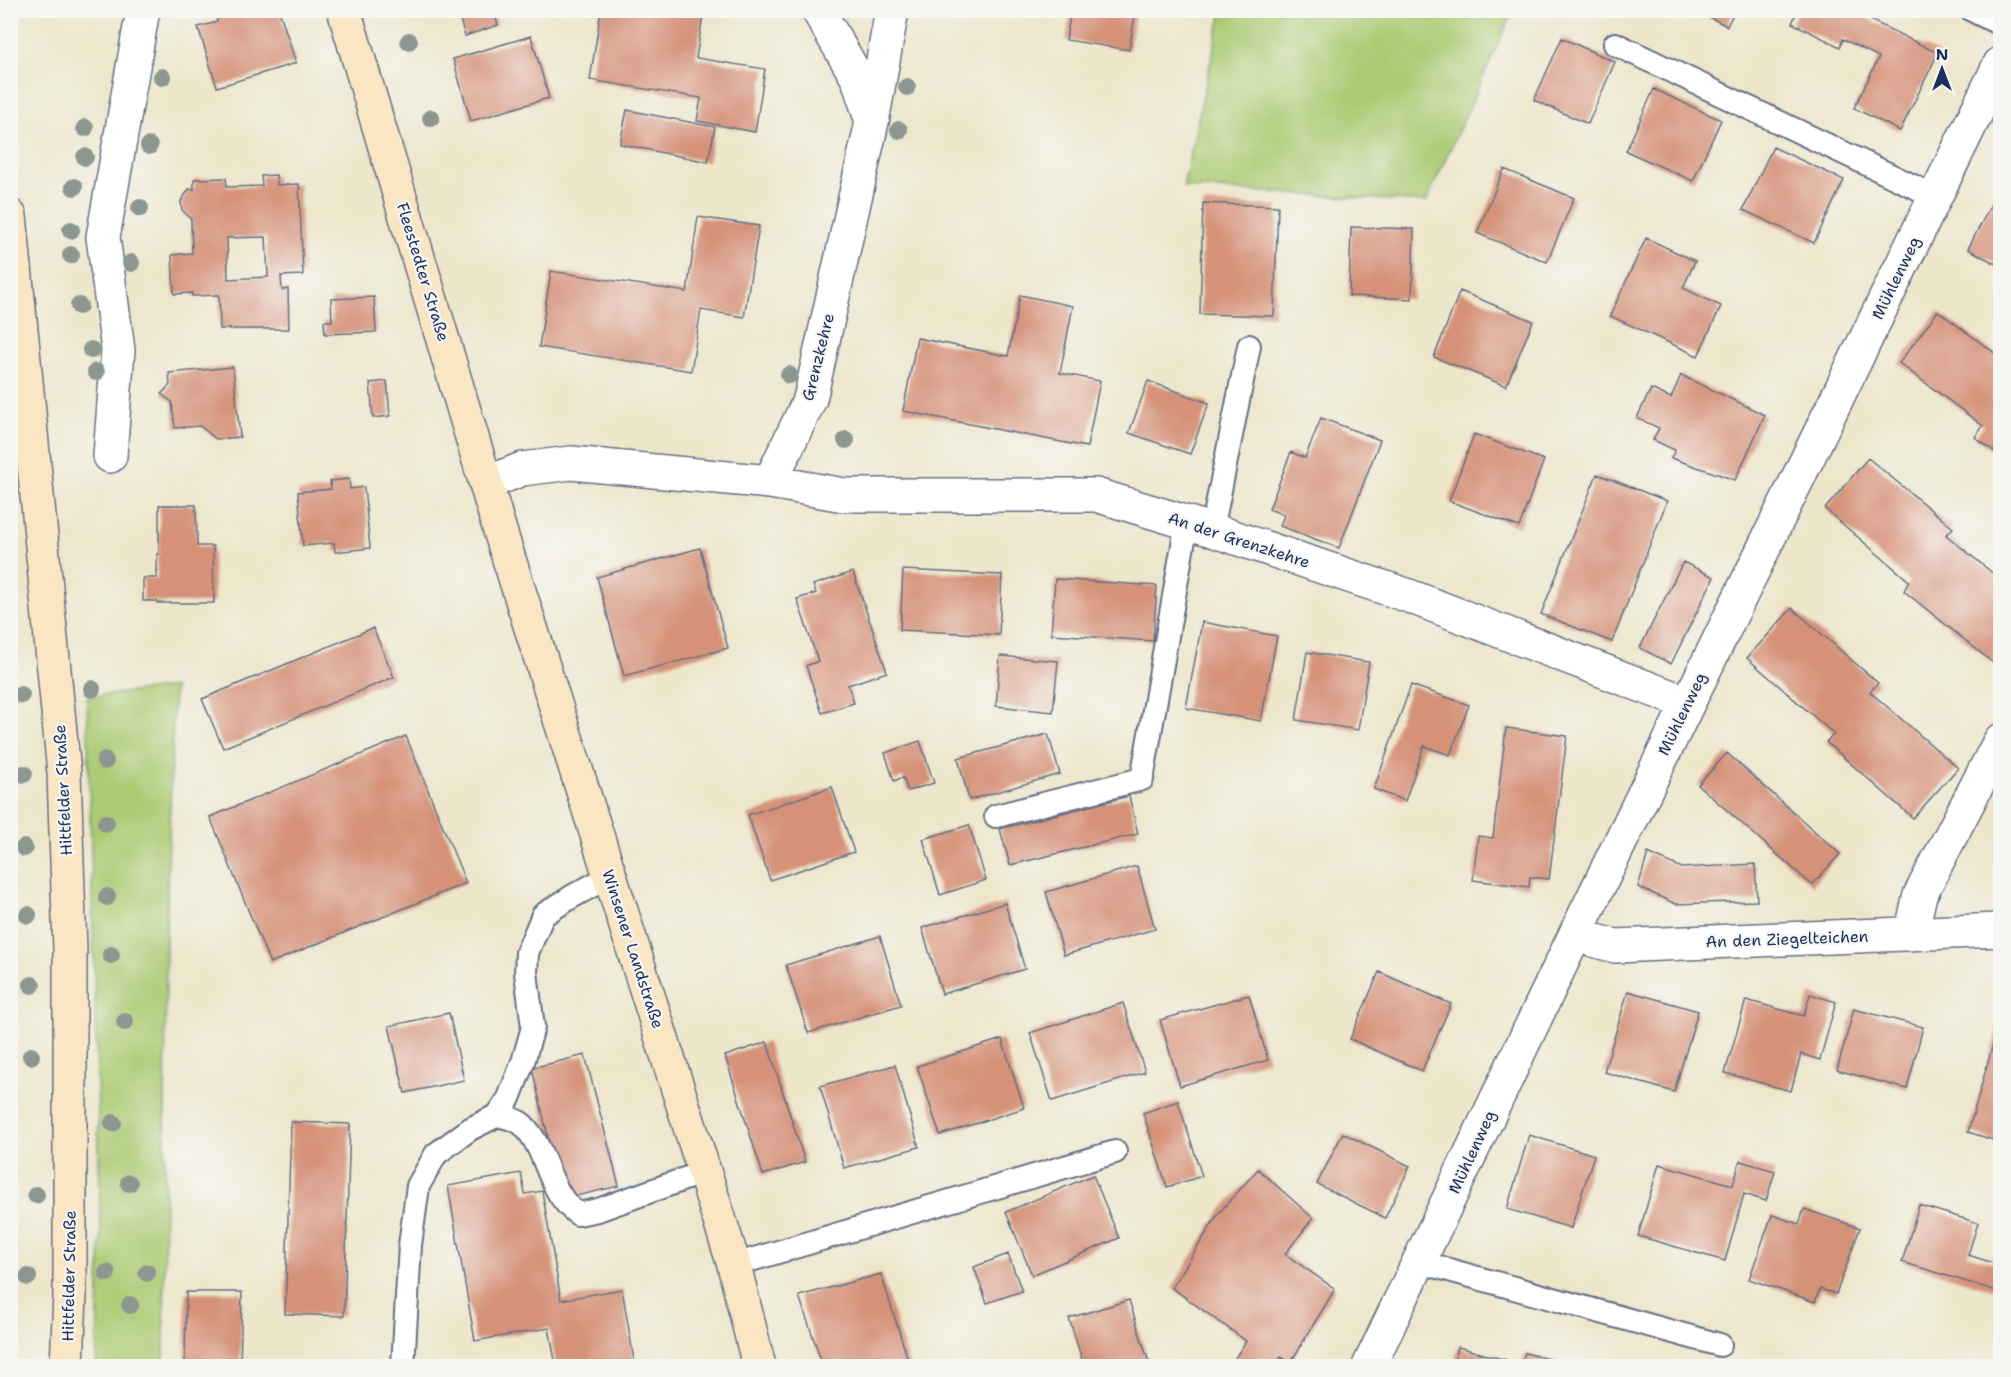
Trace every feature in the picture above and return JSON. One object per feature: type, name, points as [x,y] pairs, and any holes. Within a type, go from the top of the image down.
[{"type":"street","points":[[110,456],[118,350],[103,237],[143,10]]},
{"type":"street","name":"Fleestedter Straße","points":[[345,10],[501,534]]},
{"type":"street","points":[[818,10],[858,79],[873,122]]},
{"type":"street","name":"Grenzkehre","points":[[770,482],[810,399],[873,122],[892,10]]},
{"type":"street","name":"Mühlenweg","points":[[1369,1366],[1687,703],[2001,64]]},
{"type":"street","name":"Hittfelder Straße","points":[[10,216],[64,773],[70,950],[70,1283],[67,1366]]},
{"type":"street","points":[[487,483],[522,469],[571,463],[770,482]]},
{"type":"street","name":"An der Grenzkehre","points":[[770,482],[844,495],[1096,495],[1200,526],[1409,596],[1687,703]]},
{"type":"street","name":"Winsener Landstraße","points":[[501,534],[734,1265],[759,1366]]},
{"type":"street","points":[[1911,934],[1920,895],[2001,741]]},
{"type":"street","name":"An den Ziegelteichen","points":[[1575,935],[1615,946],[2001,930]]},
{"type":"lane","points":[[1972,10],[2001,24]]},
{"type":"lane","points":[[1615,44],[1936,197]]},
{"type":"lane","points":[[996,816],[1142,778],[1200,526],[1249,346]]},
{"type":"lane","points":[[403,1366],[410,1245],[418,1186],[436,1154],[470,1129],[498,1115],[509,1098],[533,1027],[526,973],[526,953],[543,915],[610,876]]},
{"type":"lane","points":[[498,1115],[523,1124],[537,1146],[567,1207],[578,1214],[598,1210],[704,1172]]},
{"type":"lane","points":[[734,1265],[1115,1152]]},
{"type":"lane","points":[[1420,1262],[1720,1345]]},
{"type":"green space","points":[[1222,10],[1513,11],[1426,202],[1183,187]]},
{"type":"green space","points":[[174,687],[166,925],[164,1366],[96,1366],[101,1235],[87,697]]},
{"type":"building","points":[[216,10],[279,10],[296,63],[217,87],[198,27],[217,22]]},
{"type":"building","points":[[457,10],[493,10],[498,25],[465,36]]},
{"type":"building","points":[[601,10],[704,10],[696,58],[765,69],[755,132],[697,121],[701,98],[590,80]]},
{"type":"building","points":[[1071,10],[1136,10],[1129,50],[1066,40]]},
{"type":"building","points":[[1695,10],[1735,10],[1727,26]]},
{"type":"building","points":[[1798,10],[1850,10],[1938,53],[1900,131],[1854,108],[1879,57],[1843,39],[1840,47],[1792,23]]},
{"type":"building","points":[[531,36],[549,98],[471,121],[453,59]]},
{"type":"building","points":[[1562,38],[1615,62],[1588,124],[1534,100]]},
{"type":"building","points":[[1654,89],[1721,120],[1693,181],[1626,151]]},
{"type":"building","points":[[627,110],[715,127],[708,162],[620,144]]},
{"type":"building","points":[[1773,147],[1844,180],[1814,243],[1743,210]]},
{"type":"building","points":[[1504,169],[1574,198],[1547,262],[1477,233]]},
{"type":"building","points":[[276,175],[277,185],[299,184],[303,275],[281,276],[282,290],[288,289],[289,329],[220,329],[219,295],[174,294],[172,255],[192,253],[191,219],[182,210],[181,201],[189,189],[194,189],[194,179],[226,178],[227,187],[262,186],[261,176]],"holes":[[[266,237],[268,277],[228,279],[227,238]]]},
{"type":"building","points":[[1997,193],[2000,195],[2000,266],[1968,249]]},
{"type":"building","points":[[1203,203],[1278,206],[1274,316],[1200,314]]},
{"type":"building","points":[[698,217],[759,226],[744,317],[701,310],[691,371],[539,347],[551,271],[687,292]]},
{"type":"building","points":[[1351,227],[1414,229],[1412,299],[1349,296]]},
{"type":"building","points":[[1646,238],[1695,261],[1683,288],[1721,306],[1698,356],[1610,316]]},
{"type":"building","points":[[1460,291],[1533,321],[1506,386],[1434,357]]},
{"type":"building","points":[[1020,295],[1073,306],[1060,373],[1100,381],[1087,447],[903,411],[917,338],[1008,356]]},
{"type":"building","points":[[374,297],[376,332],[325,334],[324,321],[332,321],[331,299]]},
{"type":"building","points":[[1938,311],[2000,357],[2000,456],[1975,437],[1983,426],[1899,363]]},
{"type":"building","points":[[233,367],[240,437],[216,439],[200,426],[175,428],[172,402],[161,394],[170,385],[169,373]]},
{"type":"building","points":[[1681,375],[1765,415],[1735,480],[1671,458],[1675,450],[1653,440],[1659,428],[1637,418],[1651,389],[1671,398]]},
{"type":"building","points":[[387,381],[390,416],[373,418],[370,383]]},
{"type":"building","points":[[1148,381],[1209,403],[1190,454],[1129,433]]},
{"type":"building","points":[[1321,418],[1380,440],[1339,548],[1280,526],[1284,515],[1269,509],[1291,452],[1305,458]]},
{"type":"building","points":[[1474,434],[1544,460],[1519,527],[1449,501]]},
{"type":"building","points":[[1868,458],[1953,528],[1946,535],[2000,579],[2000,651],[1992,662],[1904,591],[1909,581],[1825,509]]},
{"type":"building","points":[[1597,474],[1667,501],[1612,642],[1541,614]]},
{"type":"building","points":[[349,479],[350,489],[364,487],[370,548],[335,552],[334,543],[303,546],[298,492],[331,489],[330,481]]},
{"type":"building","points":[[159,505],[196,505],[197,546],[213,546],[214,603],[143,601],[143,578],[157,578]]},
{"type":"building","points":[[700,548],[728,648],[624,676],[597,577]]},
{"type":"building","points":[[1683,562],[1714,577],[1671,664],[1640,648]]},
{"type":"building","points":[[903,570],[1002,575],[999,635],[900,630]]},
{"type":"building","points":[[853,572],[887,672],[848,685],[854,703],[822,713],[806,666],[818,661],[797,599],[816,593],[813,585]]},
{"type":"building","points":[[1055,579],[1157,586],[1153,641],[1051,634]]},
{"type":"building","points":[[1792,608],[1878,683],[1870,692],[1958,768],[1913,818],[1826,742],[1834,734],[1747,658]]},
{"type":"building","points":[[1202,622],[1277,636],[1261,721],[1186,708]]},
{"type":"building","points":[[373,628],[394,677],[223,748],[202,699]]},
{"type":"building","points":[[1307,652],[1369,662],[1358,730],[1296,720]]},
{"type":"building","points":[[1000,656],[1058,661],[1053,712],[996,706]]},
{"type":"building","points":[[1411,685],[1469,705],[1450,755],[1424,746],[1405,801],[1374,789]]},
{"type":"building","points":[[1506,728],[1567,736],[1549,879],[1530,877],[1529,887],[1473,880],[1478,836],[1493,838]]},
{"type":"building","points":[[1048,734],[1060,774],[969,800],[958,758]]},
{"type":"building","points":[[406,736],[466,883],[270,963],[210,817]]},
{"type":"building","points":[[920,741],[934,783],[908,791],[903,777],[894,781],[885,753]]},
{"type":"building","points":[[1727,753],[1840,854],[1812,885],[1698,785]]},
{"type":"building","points":[[832,787],[854,852],[770,880],[748,815]]},
{"type":"building","points":[[1129,796],[1138,834],[1010,865],[1000,829]]},
{"type":"building","points":[[969,825],[986,880],[940,895],[923,839]]},
{"type":"building","points":[[1648,853],[1682,868],[1755,864],[1757,901],[1676,904],[1638,887]]},
{"type":"building","points":[[1137,866],[1155,929],[1064,955],[1046,892]]},
{"type":"building","points":[[1005,903],[1025,969],[942,994],[922,928]]},
{"type":"building","points":[[880,936],[901,1005],[808,1033],[786,965]]},
{"type":"building","points":[[1379,972],[1451,1004],[1422,1071],[1350,1039]]},
{"type":"building","points":[[1628,991],[1698,1011],[1674,1092],[1604,1072]]},
{"type":"building","points":[[1810,994],[1836,1002],[1820,1060],[1801,1054],[1791,1091],[1725,1073],[1746,1000],[1804,1016]]},
{"type":"building","points":[[1249,995],[1268,1060],[1180,1086],[1160,1020]]},
{"type":"building","points":[[1123,1003],[1145,1072],[1052,1101],[1030,1033]]},
{"type":"building","points":[[1854,1009],[1923,1027],[1907,1089],[1837,1070]]},
{"type":"building","points":[[449,1013],[464,1080],[405,1093],[389,1026]]},
{"type":"building","points":[[1998,1027],[2000,1027],[2000,1142],[1968,1132]]},
{"type":"building","points":[[1002,1039],[1024,1108],[940,1135],[917,1066]]},
{"type":"building","points":[[767,1042],[805,1162],[763,1175],[725,1056]]},
{"type":"building","points":[[585,1055],[619,1186],[576,1196],[558,1180],[532,1068]]},
{"type":"building","points":[[895,1065],[919,1147],[844,1168],[820,1086]]},
{"type":"building","points":[[1178,1101],[1202,1176],[1167,1187],[1143,1113]]},
{"type":"building","points":[[291,1122],[350,1124],[344,1316],[285,1314]]},
{"type":"building","points":[[1343,1133],[1410,1166],[1385,1218],[1317,1184]]},
{"type":"building","points":[[1529,1135],[1594,1155],[1571,1228],[1507,1209]]},
{"type":"building","points":[[1740,1161],[1775,1171],[1766,1201],[1744,1194],[1725,1261],[1638,1236],[1659,1164],[1733,1185]]},
{"type":"building","points":[[1258,1169],[1313,1218],[1285,1254],[1335,1289],[1291,1362],[1281,1357],[1275,1366],[1230,1366],[1246,1341],[1172,1288],[1218,1214]]},
{"type":"building","points":[[521,1173],[525,1194],[542,1191],[561,1300],[622,1289],[635,1366],[556,1366],[549,1328],[475,1341],[448,1186]]},
{"type":"building","points":[[1093,1175],[1119,1238],[1032,1275],[1006,1212]]},
{"type":"building","points":[[1919,1205],[1978,1223],[1968,1255],[2000,1265],[2000,1292],[1902,1262]]},
{"type":"building","points":[[1804,1209],[1860,1228],[1836,1294],[1820,1289],[1815,1302],[1749,1279],[1772,1215],[1799,1224]]},
{"type":"building","points":[[1008,1254],[1022,1291],[987,1303],[974,1267]]},
{"type":"building","points":[[881,1274],[910,1366],[823,1366],[799,1296]]},
{"type":"building","points":[[186,1292],[242,1292],[240,1366],[185,1366]]},
{"type":"building","points":[[1129,1300],[1150,1366],[1084,1366],[1069,1318]]},
{"type":"building","points":[[1458,1347],[1521,1364],[1525,1353],[1559,1362],[1557,1366],[1453,1366]]}]
